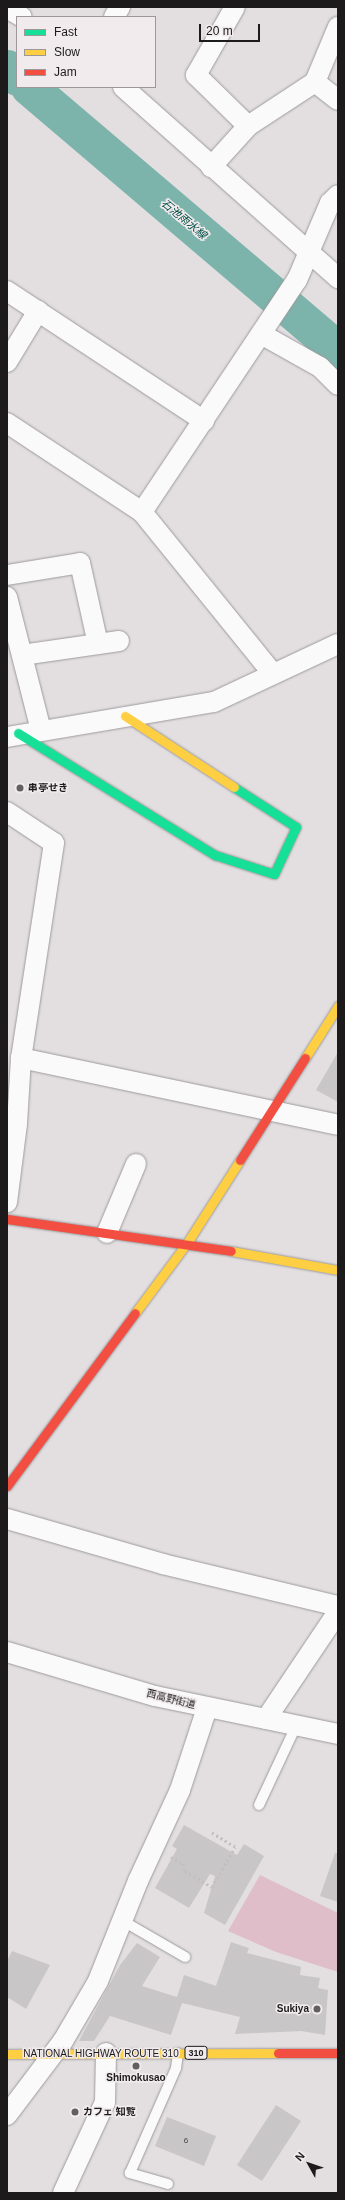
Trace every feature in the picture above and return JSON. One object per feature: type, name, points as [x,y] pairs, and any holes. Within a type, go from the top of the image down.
[{"type":"main road","points":[[13,735],[215,855],[274,874],[296,827],[125,716]]},
{"type":"main road","points":[[7,1486],[187,1243],[274,1110],[338,1006]]},
{"type":"main road","points":[[7,1219],[187,1243],[338,1270]]},
{"type":"main road","name":"NATIONAL HIGHWAY ROUTE 310","points":[[7,2054],[338,2053]]},
{"type":"street","points":[[115,16],[120,7]]},
{"type":"street","points":[[235,7],[196,75],[248,126]]},
{"type":"street","points":[[7,8],[20,16]]},
{"type":"street","points":[[211,167],[248,126],[315,82],[338,27]]},
{"type":"street","points":[[315,82],[338,100]]},
{"type":"street","points":[[124,88],[211,167],[338,278]]},
{"type":"street","points":[[142,512],[297,280],[330,203],[338,194]]},
{"type":"street","points":[[7,291],[204,421]]},
{"type":"street","points":[[7,362],[38,311]]},
{"type":"street","points":[[261,334],[320,367],[338,384]]},
{"type":"street","points":[[7,422],[142,512],[273,674]]},
{"type":"street","points":[[7,575],[80,563],[98,644]]},
{"type":"street","points":[[7,597],[41,730]]},
{"type":"street","points":[[22,655],[119,641]]},
{"type":"street","points":[[13,735],[214,702],[338,644]]},
{"type":"street","points":[[7,812],[54,843],[21,1058],[17,1124],[7,1202]]},
{"type":"street","points":[[21,1058],[274,1110],[338,1125]]},
{"type":"street","points":[[107,1233],[136,1164]]},
{"type":"street","points":[[7,1519],[163,1564],[338,1606]]},
{"type":"street","points":[[266,1719],[338,1612]]},
{"type":"street","name":"西高野街道","points":[[7,1652],[207,1708],[338,1734]]},
{"type":"street","points":[[7,2115],[53,2054],[98,1981],[123,1923],[138,1881],[156,1847],[180,1790],[207,1708]]},
{"type":"street","points":[[63,2193],[105,2102],[106,2053]]},
{"type":"lane","points":[[259,1805],[296,1726]]},
{"type":"lane","points":[[123,1923],[185,1956]]},
{"type":"lane","points":[[168,2184],[130,2173],[176,2068],[178,2053]]},
{"type":"path","points":[[156,1847],[183,1864],[185,1871],[212,1886],[235,1847],[210,1832]]},
{"type":"shaded area","points":[[260,1875],[338,1913],[338,1972],[276,1952],[228,1931]]},
{"type":"building","points":[[338,1052],[338,1102],[316,1090]]},
{"type":"building","points":[[184,1825],[237,1855],[244,1844],[264,1856],[225,1925],[204,1913],[215,1876],[210,1874],[189,1908],[155,1888],[177,1849],[172,1846]]},
{"type":"building","points":[[335,1853],[338,1853],[338,1902],[320,1896]]},
{"type":"building","points":[[231,1942],[249,1948],[247,1953],[301,1967],[300,1975],[320,1978],[318,1988],[328,1990],[325,2035],[301,2031],[235,2034],[240,2017],[182,2003],[171,2035],[110,2016],[94,2041],[79,2041],[120,1965],[137,1943],[160,1957],[142,1986],[177,1997],[184,1975],[216,1986]]},
{"type":"building","points":[[12,1951],[50,1965],[26,2009],[7,1997],[7,1961]]},
{"type":"building","points":[[276,2105],[301,2121],[262,2181],[237,2165]]},
{"type":"building","points":[[167,2117],[216,2136],[204,2166],[155,2146]]},
{"type":"waterway","name":"石池雨水線","points":[[7,68],[16,76]]},
{"type":"waterway","name":"石池雨水線","points":[[30,88],[338,350]]},
{"type":"traffic: fast","points":[[18,733],[215,855],[274,874],[296,827],[234,787]]},
{"type":"traffic: slow","points":[[125,716],[234,787]]},
{"type":"traffic: slow","points":[[305,1058],[338,1006]]},
{"type":"traffic: slow","points":[[135,1313],[187,1243],[240,1160]]},
{"type":"traffic: slow","points":[[231,1251],[338,1270]]},
{"type":"traffic: slow","points":[[7,2054],[278,2053]]},
{"type":"traffic: jam","points":[[240,1160],[305,1058]]},
{"type":"traffic: jam","points":[[7,1219],[231,1251]]},
{"type":"traffic: jam","points":[[7,1486],[135,1313]]},
{"type":"traffic: jam","points":[[278,2053],[338,2053]]},
{"type":"place","name":"串亭せき","points":[[20,788]]},
{"type":"place","name":"Sukiya","points":[[317,2009]]},
{"type":"place","name":"Shimokusao","points":[[136,2066]]},
{"type":"place","name":"カフェ 知覧","points":[[75,2112]]}]
